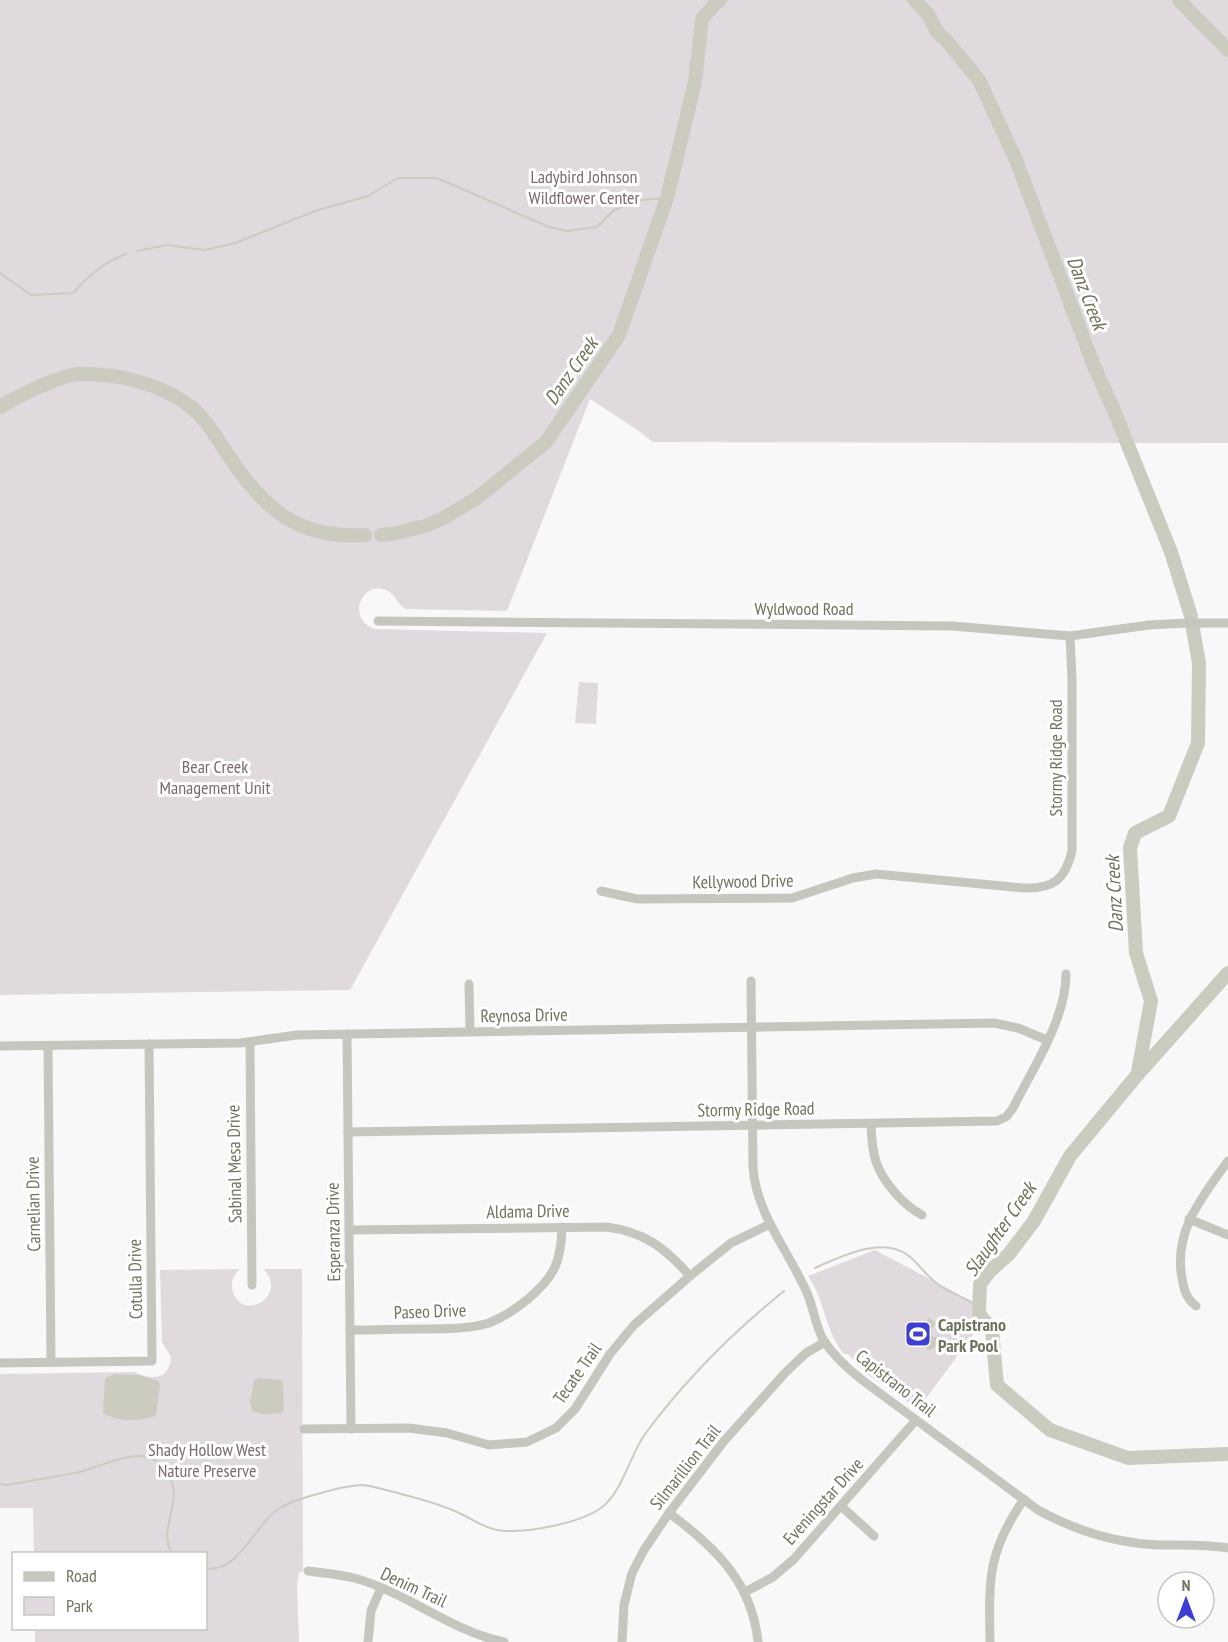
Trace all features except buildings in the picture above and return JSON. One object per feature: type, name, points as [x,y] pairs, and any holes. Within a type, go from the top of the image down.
[{"type":"street","name":"Wyldwood Road","points":[[378,621],[952,626],[1070,636],[1149,625],[1187,622],[1228,623]]},
{"type":"street","name":"Stormy Ridge Road","points":[[1060,878],[1072,851],[1070,636]]},
{"type":"street","name":"Kellywood Drive","points":[[601,891],[637,899],[756,900],[803,896],[854,878],[876,874],[1024,888],[1047,887],[1060,878]]},
{"type":"street","name":"Stormy Ridge Road","points":[[348,1132],[871,1124],[1002,1119],[1012,1108],[1062,1007],[1066,974]]},
{"type":"street","name":"Capistrano Trail","points":[[752,981],[755,1185],[770,1224],[807,1292],[818,1328],[825,1342],[848,1370],[1024,1499],[1065,1525],[1098,1536],[1134,1543],[1207,1545],[1228,1548]]},
{"type":"street","points":[[469,984],[470,1032]]},
{"type":"street","name":"Reynosa Drive","points":[[0,1046],[250,1042],[290,1035],[994,1023],[1018,1028],[1047,1040]]},
{"type":"street","name":"Esperanza Drive","points":[[347,1034],[351,1429]]},
{"type":"street","name":"Sabinal Mesa Drive","points":[[250,1042],[252,1285]]},
{"type":"street","name":"Cotulla Drive","points":[[0,1363],[152,1361],[149,1044]]},
{"type":"street","name":"Carnelian Drive","points":[[48,1046],[51,1362]]},
{"type":"street","points":[[871,1124],[873,1153],[879,1172],[909,1209],[922,1215]]},
{"type":"street","points":[[1196,1306],[1187,1297],[1181,1273],[1182,1246],[1189,1219],[1196,1206],[1228,1161]]},
{"type":"street","points":[[1189,1219],[1228,1235]]},
{"type":"street","name":"Tecate Trail","points":[[304,1430],[409,1428],[447,1433],[489,1445],[527,1442],[556,1428],[567,1418],[583,1398],[610,1354],[634,1325],[690,1275],[731,1243],[770,1224]]},
{"type":"street","name":"Paseo Drive","points":[[350,1330],[455,1329],[500,1318],[522,1304],[549,1280],[561,1254],[562,1227]]},
{"type":"street","name":"Aldama Drive","points":[[349,1230],[607,1227],[641,1235],[668,1252],[690,1275]]},
{"type":"street","name":"Silmarillion Trail","points":[[622,1642],[624,1605],[632,1573],[644,1550],[669,1513],[724,1441],[785,1373],[806,1353],[825,1342]]},
{"type":"street","name":"Eveningstar Drive","points":[[745,1592],[781,1572],[916,1420]]},
{"type":"street","points":[[990,1642],[989,1583],[995,1555],[1010,1519],[1024,1499]]},
{"type":"street","points":[[841,1506],[874,1536]]},
{"type":"street","points":[[669,1513],[714,1550],[728,1565],[745,1592],[755,1623],[758,1642]]},
{"type":"street","name":"Denim Trail","points":[[308,1571],[354,1578],[381,1588],[471,1632],[499,1642]]},
{"type":"street","points":[[368,1642],[371,1611],[381,1588]]},
{"type":"green space","points":[[0,0],[1228,0],[1228,443],[653,442],[590,399],[507,611],[406,609],[389,592],[377,588],[370,591],[360,602],[361,618],[375,629],[547,633],[350,990],[0,995]]},
{"type":"green space","points":[[579,682],[598,683],[596,724],[575,723]]},
{"type":"green space","points":[[875,1250],[977,1304],[981,1324],[918,1409],[866,1373],[848,1354],[844,1354],[832,1335],[814,1285],[808,1276]]},
{"type":"green space","name":"Shady Hollow West Nature Preserve","points":[[240,1269],[232,1283],[233,1292],[242,1304],[250,1305],[263,1301],[271,1290],[271,1283],[263,1269],[302,1269],[303,1571],[299,1573],[297,1585],[299,1642],[35,1642],[35,1630],[207,1630],[207,1552],[34,1552],[33,1508],[0,1508],[0,1374],[135,1372],[153,1377],[163,1374],[170,1364],[171,1357],[162,1342],[160,1270]]},
{"type":"shaded area","name":"Capistrano Park Pool","points":[[929,1318],[937,1323],[928,1332],[922,1330],[922,1333],[938,1338],[935,1348],[928,1350],[923,1344],[912,1344],[909,1339],[911,1329],[921,1326]]},
{"type":"shaded area","points":[[114,1374],[139,1375],[158,1381],[160,1384],[156,1415],[129,1420],[103,1413],[105,1379]]},
{"type":"shaded area","points":[[258,1378],[283,1382],[284,1409],[282,1413],[262,1414],[252,1411],[250,1403],[254,1380]]},
{"type":"waterway","name":"Danz Creek","points":[[381,535],[425,526],[444,518],[477,498],[546,442],[619,335],[667,198],[695,82],[702,19],[720,0]]},
{"type":"waterway","name":"Danz Creek","points":[[914,0],[928,14],[937,32],[979,80],[1016,160],[1094,366],[1171,552],[1191,616]]},
{"type":"waterway","name":"Slaughter Creek","points":[[1179,0],[1228,50]]},
{"type":"waterway","points":[[137,251],[167,245],[205,250],[235,243],[318,210],[368,196],[398,178],[437,178],[549,227],[567,231],[597,227],[614,210],[641,200],[667,198]]},
{"type":"waterway","points":[[0,273],[31,295],[73,293],[97,270],[126,254]]},
{"type":"waterway","name":"Danz Creek","points":[[0,407],[28,392],[72,375],[94,374],[124,378],[154,386],[180,400],[197,413],[255,491],[284,517],[320,532],[365,535]]},
{"type":"waterway","name":"Danz Creek","points":[[1138,1072],[1151,1001],[1136,953],[1130,848],[1135,833],[1169,816],[1198,743],[1199,663],[1193,629]]},
{"type":"waterway","name":"Slaughter Creek","points":[[1228,973],[1138,1074],[1070,1156],[1034,1221],[1009,1254],[990,1271],[980,1284],[979,1314],[992,1330],[997,1385],[1050,1430],[1128,1458],[1228,1454]]},
{"type":"waterway","points":[[815,1268],[861,1250],[886,1247],[909,1256],[939,1285],[979,1309]]},
{"type":"waterway","points":[[207,1568],[217,1568],[228,1564],[271,1515],[280,1508],[308,1497],[353,1486],[371,1486],[427,1501],[451,1509],[486,1527],[505,1531],[541,1528],[568,1522],[592,1513],[601,1508],[615,1493],[645,1434],[676,1395],[728,1340],[784,1291]]},
{"type":"waterway","points":[[0,1484],[7,1485],[75,1473],[130,1457],[147,1457],[157,1461],[168,1474],[173,1485],[174,1499],[167,1538],[171,1552]]},
{"type":"place","name":"Capistrano Park Pool","points":[[918,1334]]},
{"type":"park label","name":"Ladybird Johnson Wildflower Center","points":[[584,186]]},
{"type":"park label","name":"Bear Creek Management Unit","points":[[215,776]]}]
